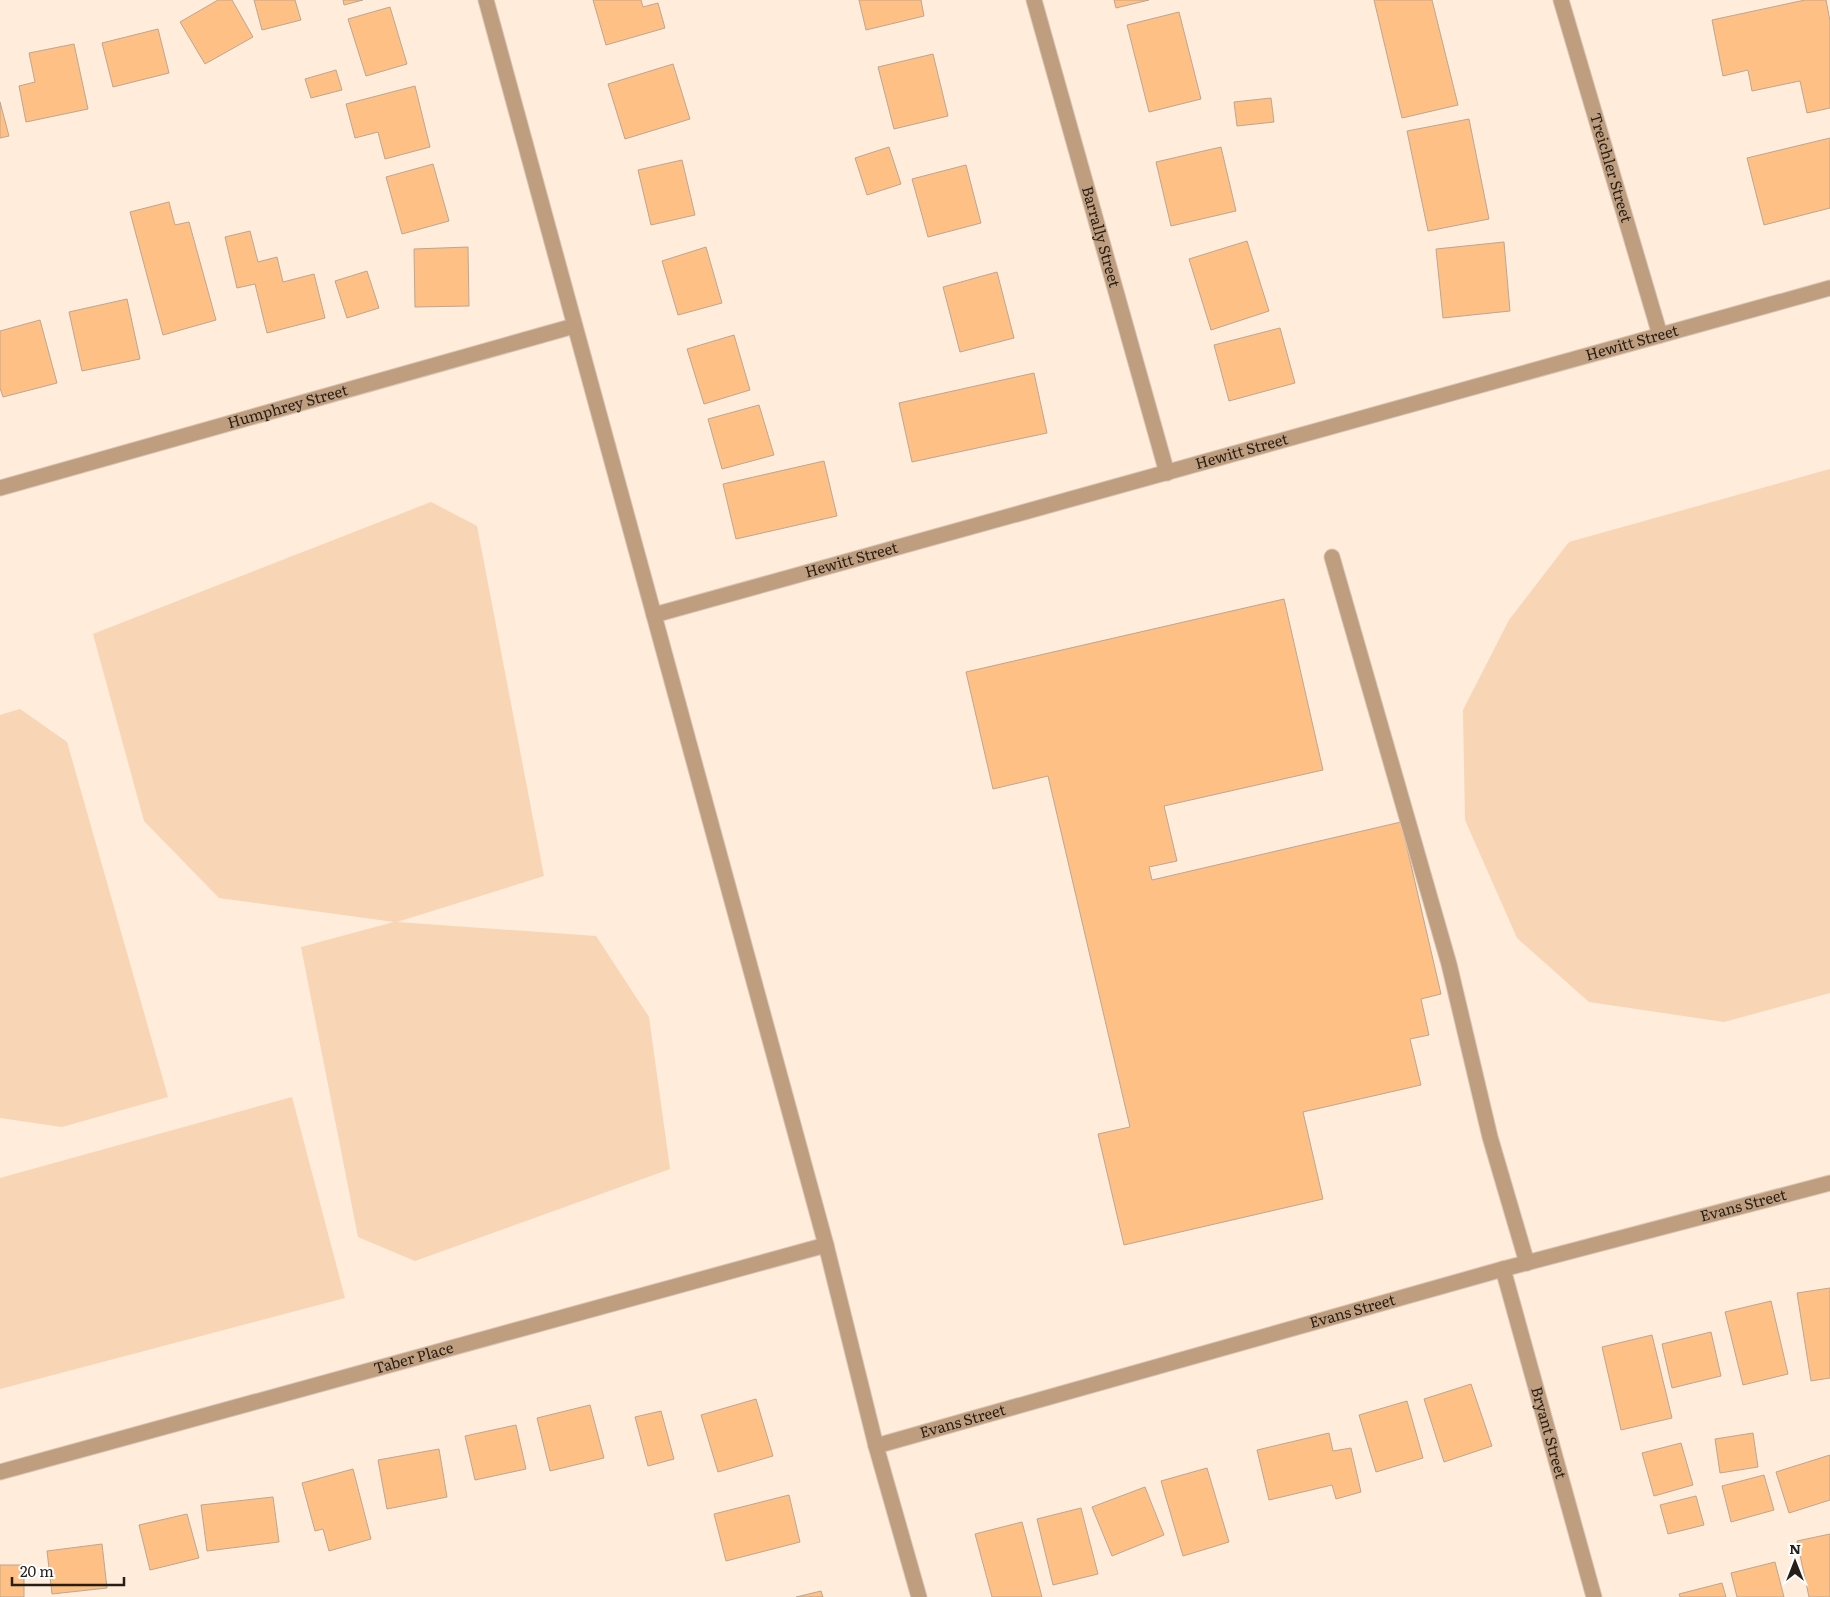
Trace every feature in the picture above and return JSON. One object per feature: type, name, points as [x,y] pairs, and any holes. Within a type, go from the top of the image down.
[{"type":"street","points":[[486,0],[826,1245],[876,1446],[919,1597]]},
{"type":"street","name":"Barrally Street","points":[[1034,0],[1167,473]]},
{"type":"street","name":"Treichler Street","points":[[1561,0],[1660,335]]},
{"type":"street","name":"Hewitt Street","points":[[654,616],[1830,288]]},
{"type":"street","name":"Humphrey Street","points":[[0,488],[574,326]]},
{"type":"street","points":[[1332,556],[1449,964],[1490,1137],[1527,1263]]},
{"type":"street","name":"Evans Street","points":[[876,1446],[1503,1269],[1830,1182]]},
{"type":"street","name":"Taber Place","points":[[0,1472],[826,1245]]},
{"type":"street","name":"Bryant Street","points":[[1503,1269],[1594,1597]]},
{"type":"shaded area","points":[[1830,469],[1830,993],[1724,1022],[1589,1002],[1517,938],[1465,820],[1463,710],[1509,620],[1569,542]]},
{"type":"shaded area","points":[[431,502],[477,526],[544,876],[397,922],[596,936],[649,1017],[670,1169],[415,1261],[358,1237],[301,947],[394,922],[219,898],[144,821],[93,634]]},
{"type":"shaded area","points":[[20,709],[67,742],[168,1097],[62,1127],[0,1118],[0,715]]},
{"type":"shaded area","points":[[292,1097],[345,1298],[0,1389],[0,1178]]},
{"type":"building","points":[[218,0],[232,0],[253,37],[205,64],[180,22]]},
{"type":"building","points":[[254,0],[295,0],[301,20],[262,30]]},
{"type":"building","points":[[343,0],[363,0],[344,5]]},
{"type":"building","points":[[593,0],[641,0],[643,7],[658,3],[665,28],[606,45]]},
{"type":"building","points":[[859,0],[921,0],[924,16],[866,30]]},
{"type":"building","points":[[1114,0],[1149,0],[1116,8]]},
{"type":"building","points":[[1374,0],[1432,0],[1458,105],[1402,118]]},
{"type":"building","points":[[1805,0],[1826,0],[1830,21],[1830,108],[1807,113],[1800,81],[1752,91],[1748,70],[1723,76],[1712,20]]},
{"type":"building","points":[[390,7],[407,64],[366,76],[348,19]]},
{"type":"building","points":[[1179,12],[1201,99],[1149,112],[1127,25]]},
{"type":"building","points":[[158,29],[169,73],[113,87],[102,43]]},
{"type":"building","points":[[74,44],[88,109],[26,122],[19,86],[35,82],[29,53]]},
{"type":"building","points":[[933,54],[948,116],[894,129],[878,67]]},
{"type":"building","points":[[673,64],[690,119],[625,139],[608,84]]},
{"type":"building","points":[[336,70],[342,90],[311,98],[305,79]]},
{"type":"building","points":[[415,86],[430,147],[385,159],[378,132],[355,138],[346,104]]},
{"type":"building","points":[[1271,98],[1274,122],[1237,126],[1234,102]]},
{"type":"building","points":[[0,102],[9,136],[0,138]]},
{"type":"building","points":[[1469,119],[1489,219],[1428,231],[1407,131]]},
{"type":"building","points":[[1830,138],[1830,208],[1764,225],[1747,158]]},
{"type":"building","points":[[889,147],[901,184],[867,195],[855,158]]},
{"type":"building","points":[[1221,147],[1236,211],[1171,226],[1156,162]]},
{"type":"building","points":[[682,160],[695,215],[651,225],[638,170]]},
{"type":"building","points":[[433,164],[449,221],[402,234],[386,177]]},
{"type":"building","points":[[966,165],[981,223],[928,237],[912,179]]},
{"type":"building","points":[[169,202],[175,225],[189,222],[216,320],[163,335],[130,212]]},
{"type":"building","points":[[250,231],[258,262],[277,257],[283,282],[314,274],[325,318],[267,333],[255,284],[237,288],[225,237]]},
{"type":"building","points":[[1247,241],[1269,311],[1211,330],[1189,259]]},
{"type":"building","points":[[1504,242],[1510,311],[1443,318],[1436,249]]},
{"type":"building","points":[[468,247],[469,306],[415,307],[414,249]]},
{"type":"building","points":[[706,247],[722,303],[678,315],[662,261]]},
{"type":"building","points":[[367,271],[379,308],[347,318],[335,281]]},
{"type":"building","points":[[997,272],[1014,338],[960,352],[943,287]]},
{"type":"building","points":[[127,299],[140,359],[82,371],[69,312]]},
{"type":"building","points":[[40,320],[57,383],[3,397],[0,388],[0,331]]},
{"type":"building","points":[[1280,328],[1295,383],[1229,401],[1214,345]]},
{"type":"building","points":[[734,335],[750,390],[704,404],[687,349]]},
{"type":"building","points":[[1034,373],[1047,433],[912,462],[899,403]]},
{"type":"building","points":[[759,405],[774,455],[722,469],[708,419]]},
{"type":"building","points":[[824,461],[837,516],[736,539],[723,484]]},
{"type":"building","points":[[1284,599],[1323,770],[1164,806],[1177,861],[1149,867],[1152,880],[1401,822],[1441,994],[1421,999],[1429,1035],[1410,1039],[1421,1085],[1303,1112],[1323,1199],[1124,1245],[1098,1134],[1130,1127],[1048,776],[993,789],[966,672]]},
{"type":"building","points":[[1830,1288],[1830,1378],[1811,1381],[1797,1293]]},
{"type":"building","points":[[1771,1301],[1788,1374],[1743,1385],[1725,1312]]},
{"type":"building","points":[[1711,1332],[1721,1376],[1672,1388],[1662,1344]]},
{"type":"building","points":[[1652,1335],[1672,1418],[1621,1430],[1602,1347]]},
{"type":"building","points":[[1471,1384],[1492,1446],[1444,1462],[1424,1399]]},
{"type":"building","points":[[756,1399],[773,1456],[718,1472],[701,1415]]},
{"type":"building","points":[[1407,1401],[1423,1458],[1376,1472],[1359,1415]]},
{"type":"building","points":[[590,1405],[604,1458],[550,1471],[537,1418]]},
{"type":"building","points":[[661,1411],[674,1459],[648,1466],[635,1417]]},
{"type":"building","points":[[516,1425],[526,1469],[475,1480],[465,1436]]},
{"type":"building","points":[[1329,1433],[1333,1451],[1351,1448],[1361,1492],[1336,1499],[1332,1485],[1269,1500],[1257,1450]]},
{"type":"building","points":[[1753,1433],[1758,1467],[1720,1473],[1715,1439]]},
{"type":"building","points":[[1681,1443],[1693,1485],[1654,1496],[1642,1453]]},
{"type":"building","points":[[439,1449],[447,1497],[387,1509],[378,1460]]},
{"type":"building","points":[[1830,1455],[1830,1500],[1789,1513],[1776,1472]]},
{"type":"building","points":[[1207,1468],[1229,1542],[1183,1556],[1161,1481]]},
{"type":"building","points":[[353,1469],[371,1539],[329,1551],[323,1529],[315,1531],[302,1483]]},
{"type":"building","points":[[1764,1475],[1774,1510],[1731,1522],[1722,1486]]},
{"type":"building","points":[[1145,1487],[1164,1535],[1112,1556],[1092,1507]]},
{"type":"building","points":[[789,1495],[800,1542],[726,1561],[714,1514]]},
{"type":"building","points":[[1696,1496],[1704,1525],[1668,1534],[1660,1505]]},
{"type":"building","points":[[273,1497],[279,1542],[207,1551],[201,1505]]},
{"type":"building","points":[[1081,1508],[1098,1574],[1053,1585],[1037,1519]]},
{"type":"building","points":[[187,1514],[199,1558],[150,1570],[139,1525]]},
{"type":"building","points":[[1022,1522],[1042,1597],[992,1597],[975,1534]]},
{"type":"building","points":[[1830,1534],[1830,1597],[1809,1597],[1797,1541]]},
{"type":"building","points":[[102,1544],[107,1588],[52,1594],[47,1551]]},
{"type":"building","points":[[1775,1562],[1784,1597],[1737,1597],[1731,1573]]},
{"type":"building","points":[[0,1565],[24,1565],[24,1597],[0,1597]]},
{"type":"building","points":[[1722,1583],[1726,1597],[1680,1597],[1679,1594]]},
{"type":"building","points":[[821,1591],[823,1597],[796,1597]]}]
